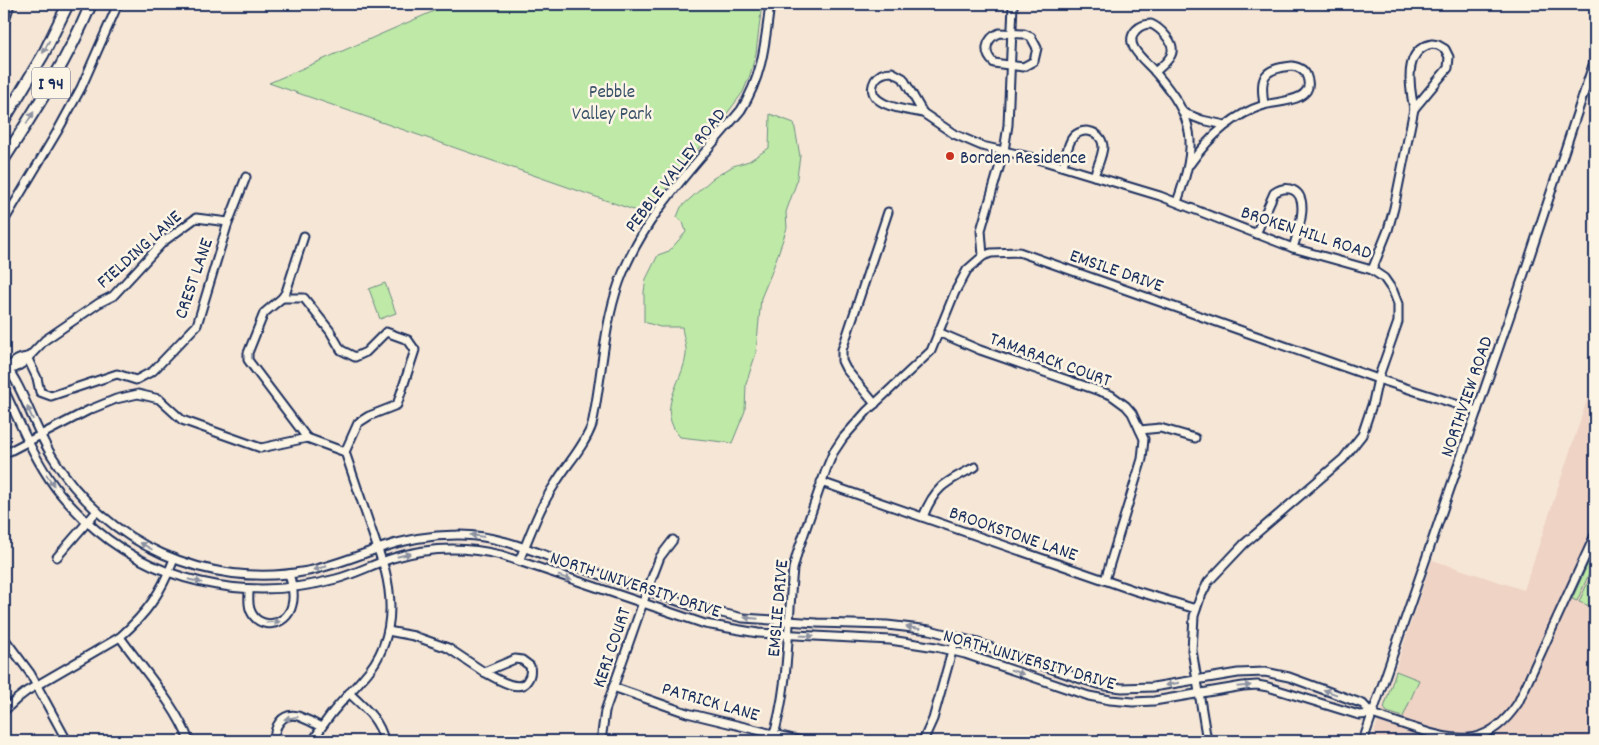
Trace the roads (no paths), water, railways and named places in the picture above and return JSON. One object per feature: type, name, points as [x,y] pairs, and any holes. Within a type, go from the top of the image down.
[{"type":"highway","name":"I 94","points":[[4,120],[43,54],[68,4]]},
{"type":"highway","name":"I 94","points":[[4,159],[49,86],[77,35],[91,4]]},
{"type":"street","points":[[4,24],[10,4]]},
{"type":"street","points":[[4,220],[68,113],[118,4]]},
{"type":"street","name":"PEBBLE VALLEY ROAD","points":[[519,561],[533,526],[554,485],[588,436],[592,425],[614,297],[626,264],[638,241],[660,208],[747,100],[761,66],[770,4]]},
{"type":"street","points":[[888,212],[842,350],[842,361],[846,370],[875,404],[931,351],[955,292],[967,270],[984,256],[981,230],[1004,151],[1008,119],[1013,4]]},
{"type":"street","points":[[1156,72],[1169,59],[1172,44],[1157,26],[1151,24],[1144,25],[1139,27],[1133,34],[1133,46],[1171,90],[1184,113],[1190,137],[1188,167],[1176,202]]},
{"type":"street","points":[[1012,33],[1031,37],[1036,44],[1037,52],[1034,61],[1027,66],[1011,66],[994,64],[987,56],[986,49],[990,40],[999,34],[1012,33]]},
{"type":"street","points":[[1372,270],[1383,245],[1392,216],[1414,109],[1409,79],[1413,60],[1420,49],[1426,45],[1435,44],[1442,46],[1448,53],[1448,68],[1414,109]]},
{"type":"street","name":"NORTHVIEW ROAD","points":[[1363,741],[1478,411],[1595,59]]},
{"type":"street","points":[[1188,167],[1208,140],[1225,125],[1248,111],[1302,96],[1308,84],[1305,72],[1292,66],[1273,69],[1267,72],[1262,81],[1264,105]]},
{"type":"street","points":[[886,72],[892,72],[901,76],[912,91],[923,113],[879,101],[874,92],[876,79],[886,72]]},
{"type":"street","name":"BROKEN HILL ROAD","points":[[923,113],[967,141],[1063,166],[1176,202],[1292,248],[1372,270],[1389,284],[1398,304],[1398,322],[1378,379],[1373,402],[1362,435],[1343,459],[1244,544],[1208,582],[1196,610],[1192,641],[1193,657],[1207,741]]},
{"type":"street","points":[[1184,113],[1202,120],[1225,125]]},
{"type":"street","points":[[1063,166],[1072,138],[1078,133],[1091,131],[1099,137],[1103,148],[1094,176]]},
{"type":"street","name":"CREST LANE","points":[[27,357],[37,378],[40,392],[51,396],[117,374],[136,380],[153,371],[197,325],[228,222],[246,177]]},
{"type":"street","points":[[1256,234],[1274,193],[1286,188],[1294,190],[1300,196],[1303,203],[1292,248]]},
{"type":"street","name":"FIELDING LANE","points":[[5,367],[20,358],[27,357],[44,340],[99,303],[113,296],[163,242],[196,218],[228,222]]},
{"type":"street","points":[[304,236],[286,292],[282,298],[264,313],[248,353],[248,360],[308,438],[345,452]]},
{"type":"street","name":"EMSILE DRIVE","points":[[984,256],[991,253],[1019,252],[1378,379],[1478,411]]},
{"type":"street","points":[[282,298],[304,298],[330,331],[341,350],[355,357],[366,352],[386,332],[408,340],[415,350],[397,405],[369,416],[358,423],[345,452],[378,549],[391,598],[388,631],[376,662],[364,678],[330,714],[313,741]]},
{"type":"street","name":"TAMARACK COURT","points":[[938,332],[980,350],[1111,395],[1132,412],[1144,439],[1142,459],[1105,580]]},
{"type":"street","name":"NORTH UNIVERSITY DRIVE","points":[[5,367],[18,385],[40,435],[64,475],[97,511],[120,530],[136,540],[155,551],[191,566],[223,573],[268,576],[289,574],[325,567],[378,549],[421,538],[456,534],[475,535],[524,548],[647,591],[722,614],[743,618],[887,625],[930,630],[1005,652],[1093,683],[1122,688],[1139,688],[1253,671],[1277,674],[1362,704],[1372,714]]},
{"type":"street","name":"NORTH UNIVERSITY DRIVE","points":[[4,390],[28,441],[56,488],[88,522],[118,546],[137,558],[169,572],[219,586],[249,590],[292,588],[337,578],[410,554],[449,548],[480,550],[519,561],[692,621],[733,630],[890,640],[923,644],[1001,666],[1089,696],[1110,700],[1140,702],[1257,685],[1359,715],[1372,714],[1452,740],[1471,739],[1482,736],[1500,726],[1509,716],[1518,703],[1595,535]]},
{"type":"street","points":[[4,454],[98,406],[116,399],[138,394],[159,399],[182,420],[261,448],[308,438]]},
{"type":"street","name":"EMSLIE DRIVE","points":[[773,738],[787,669],[793,570],[797,554],[821,482],[833,453],[843,438],[875,404]]},
{"type":"street","points":[[1140,430],[1160,428],[1195,438]]},
{"type":"street","points":[[923,518],[930,500],[940,488],[948,481],[975,467]]},
{"type":"street","name":"BROOKSTONE LANE","points":[[821,482],[1196,610]]},
{"type":"street","points":[[57,557],[97,511]]},
{"type":"street","name":"KERI COURT","points":[[601,741],[602,724],[613,687],[642,604],[660,557],[673,540]]},
{"type":"street","points":[[4,711],[18,698],[120,637],[136,623],[149,609],[162,589],[174,559]]},
{"type":"street","points":[[249,590],[250,610],[255,617],[260,621],[274,624],[284,620],[290,611],[293,597],[289,574]]},
{"type":"street","points":[[388,631],[414,636],[448,648],[484,672],[504,682],[520,686],[527,682],[531,670],[527,662],[515,659],[484,672]]},
{"type":"street","points":[[120,637],[186,730],[190,741]]},
{"type":"street","points":[[923,741],[933,719],[956,637]]},
{"type":"street","points":[[4,638],[16,652],[38,685],[67,741]]},
{"type":"street","points":[[1001,666],[1005,652]]},
{"type":"street","points":[[1296,695],[1302,682]]},
{"type":"street","name":"PATRICK LANE","points":[[613,687],[773,738],[802,741]]},
{"type":"street","points":[[1139,688],[1140,702]]},
{"type":"street","points":[[349,693],[373,716],[380,726],[384,741]]},
{"type":"street","points":[[275,741],[274,731],[277,724],[290,716],[299,716],[321,727]]},
{"type":"place","name":"Borden Residence","points":[[950,156]]},
{"type":"park label","name":"Pebble Valley Park","points":[[612,101]]}]
